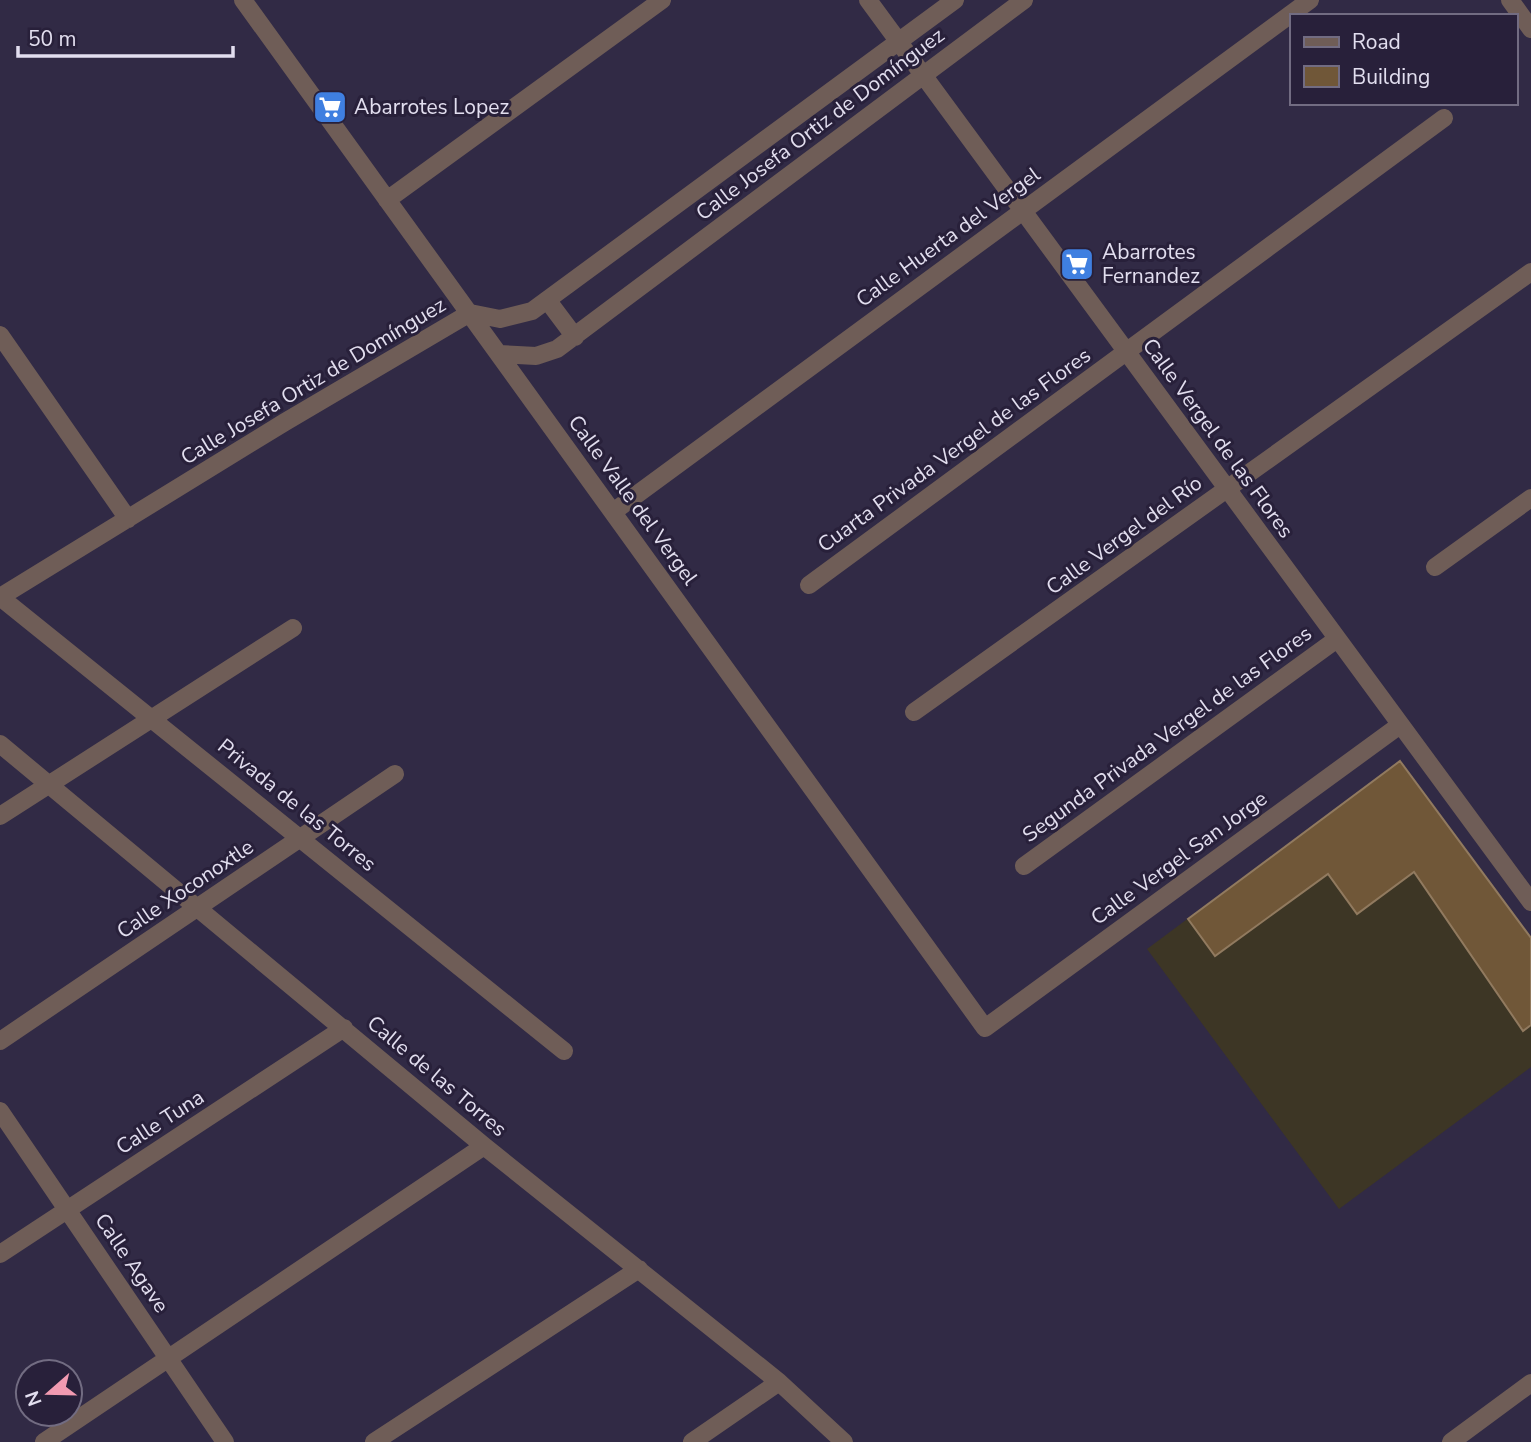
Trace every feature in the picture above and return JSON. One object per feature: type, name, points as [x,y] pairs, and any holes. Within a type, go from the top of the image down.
[{"type":"street","name":"Calle Valle del Vergel","points":[[243,0],[985,1028]]},
{"type":"street","points":[[387,200],[662,0]]},
{"type":"street","name":"Calle Vergel de las Flores","points":[[868,0],[1531,902]]},
{"type":"street","name":"Calle Josefa Ortiz de Domínguez","points":[[0,597],[285,422],[470,313],[500,319],[533,311],[955,0]]},
{"type":"street","name":"Calle Josefa Ortiz de Domínguez","points":[[499,355],[536,356],[557,349],[575,337],[1024,0]]},
{"type":"street","name":"Calle Huerta del Vergel","points":[[1291,14],[1310,0]]},
{"type":"street","points":[[1510,0],[1531,29]]},
{"type":"street","name":"Calle Huerta del Vergel","points":[[613,512],[1290,15]]},
{"type":"street","name":"Cuarta Privada Vergel de las Flores","points":[[809,585],[1444,118]]},
{"type":"street","name":"Calle Vergel del Río","points":[[914,712],[1531,272]]},
{"type":"street","points":[[548,300],[575,337]]},
{"type":"street","points":[[0,335],[128,519]]},
{"type":"street","points":[[1435,567],[1531,498]]},
{"type":"street","name":"Privada de las Torres","points":[[0,597],[564,1051]]},
{"type":"street","points":[[0,816],[293,628]]},
{"type":"street","name":"Segunda Privada Vergel de las Flores","points":[[1024,866],[1337,639]]},
{"type":"street","name":"Calle Vergel San Jorge","points":[[985,1028],[1400,724]]},
{"type":"street","name":"Calle de las Torres","points":[[0,744],[484,1146],[779,1382],[844,1442]]},
{"type":"street","name":"Calle Xoconoxtle","points":[[0,1041],[395,774]]},
{"type":"street","name":"Calle Tuna","points":[[0,1254],[344,1028]]},
{"type":"street","name":"Calle Agave","points":[[0,1111],[225,1442]]},
{"type":"street","points":[[44,1442],[484,1146]]},
{"type":"street","points":[[374,1442],[639,1269]]},
{"type":"street","points":[[692,1442],[779,1382]]},
{"type":"street","points":[[1451,1442],[1531,1382]]},
{"type":"shaded area","points":[[1400,761],[1531,938],[1531,1067],[1339,1209],[1147,949]]},
{"type":"building","points":[[1400,761],[1531,938],[1531,1025],[1523,1031],[1414,872],[1357,914],[1328,874],[1215,956],[1188,919]]},
{"type":"place","name":"Abarrotes Lopez","points":[[330,107]]},
{"type":"place","name":"Abarrotes Fernandez","points":[[1077,264]]}]
